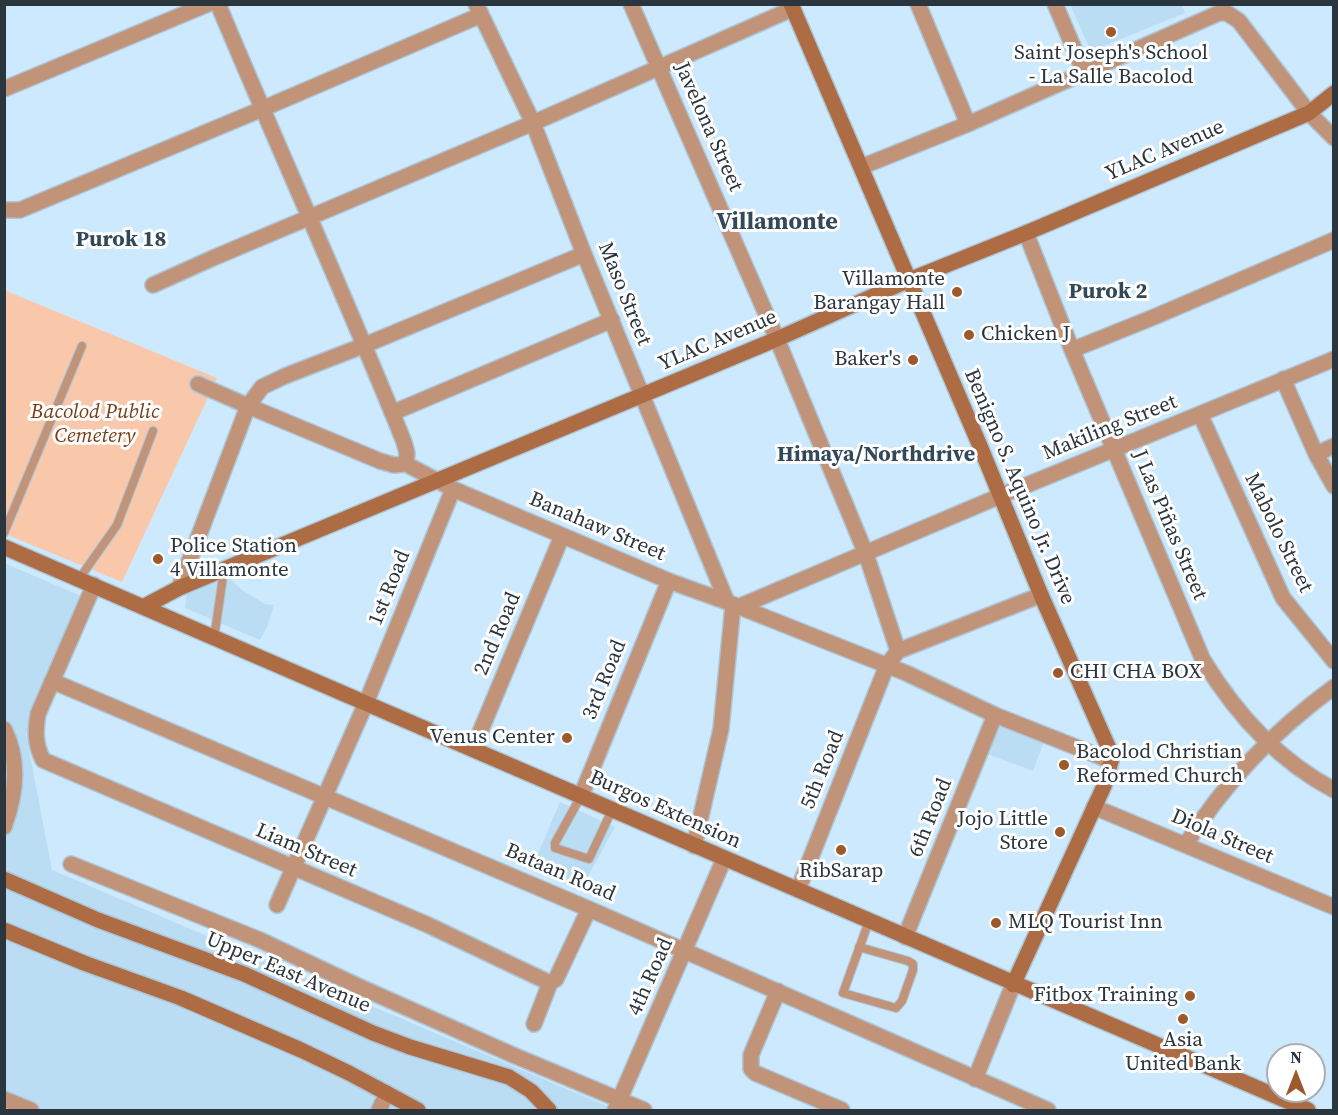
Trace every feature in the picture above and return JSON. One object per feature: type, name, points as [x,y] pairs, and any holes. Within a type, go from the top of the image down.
[{"type":"main road","name":"Benigno S. Aquino Jr. Drive","points":[[792,7],[980,446],[1041,595],[1110,751],[1111,761]]},
{"type":"main road","name":"YLAC Avenue","points":[[143,607],[179,588],[777,339],[909,280],[1309,113],[1334,93]]},
{"type":"main road","name":"Burgos Extension","points":[[4,547],[1308,1110]]},
{"type":"main road","points":[[1013,984],[1104,786],[1111,761]]},
{"type":"main road","name":"Upper East Avenue","points":[[4,879],[89,916],[244,975],[392,1040],[509,1077],[531,1091],[549,1110]]},
{"type":"main road","points":[[4,930],[191,1002],[301,1050],[418,1110]]},
{"type":"street","points":[[4,89],[208,4]]},
{"type":"street","points":[[218,4],[308,218],[365,345],[407,453],[406,464]]},
{"type":"street","name":"Javelona Street","points":[[631,4],[777,339],[866,554],[898,651]]},
{"type":"street","points":[[918,4],[968,124]]},
{"type":"street","points":[[1055,4],[1084,72]]},
{"type":"street","points":[[153,285],[533,123],[792,7]]},
{"type":"street","points":[[6,207],[15,211],[20,210],[262,110],[478,10]]},
{"type":"street","name":"Maso Street","points":[[478,10],[533,123],[584,254],[733,604]]},
{"type":"street","points":[[861,167],[968,124],[1212,15],[1227,13],[1239,21],[1309,113],[1334,138]]},
{"type":"street","name":"J Las Piñas Street","points":[[1026,233],[1072,350],[1203,660],[1234,706],[1267,742],[1305,773],[1334,790]]},
{"type":"street","points":[[1072,350],[1334,240]]},
{"type":"street","points":[[179,588],[248,406],[262,387],[584,254]]},
{"type":"street","points":[[392,413],[612,320]]},
{"type":"street","name":"Makiling Street","points":[[733,604],[866,554],[1000,496],[1334,359]]},
{"type":"street","points":[[1283,379],[1316,454],[1334,486]]},
{"type":"street","name":"Banahaw Street","points":[[198,384],[380,461],[394,465],[406,464],[453,489],[562,536],[669,581],[887,665],[995,715],[1111,761]]},
{"type":"street","name":"Mabolo Street","points":[[1200,414],[1283,598],[1334,661]]},
{"type":"street","points":[[1316,454],[1334,446]]},
{"type":"street","name":"1st Road","points":[[277,905],[366,703],[453,489]]},
{"type":"street","name":"2nd Road","points":[[473,749],[562,536]]},
{"type":"street","name":"3rd Road","points":[[581,796],[669,581]]},
{"type":"street","points":[[52,681],[86,582]]},
{"type":"street","points":[[887,665],[898,651],[1041,595]]},
{"type":"street","points":[[694,846],[721,729],[733,604]]},
{"type":"street","name":"5th Road","points":[[798,890],[887,665]]},
{"type":"street","name":"Bataan Road","points":[[52,681],[589,909],[1048,1110]]},
{"type":"street","name":"Liam Street","points":[[52,681],[38,714],[35,729],[36,748],[43,759],[428,926],[550,983]]},
{"type":"street","points":[[1186,844],[1202,818],[1267,742],[1308,706],[1334,687]]},
{"type":"street","name":"6th Road","points":[[905,937],[995,715]]},
{"type":"street","points":[[4,729],[14,757],[15,778],[13,797],[4,827]]},
{"type":"street","name":"Diola Street","points":[[1094,807],[1334,907]]},
{"type":"street","name":"4th Road","points":[[617,1105],[724,859]]},
{"type":"street","points":[[71,864],[260,940],[617,1105],[644,1110]]},
{"type":"street","points":[[534,1024],[550,983],[556,979],[589,909]]},
{"type":"street","points":[[975,1078],[1013,984]]},
{"type":"street","points":[[778,991],[751,1055],[751,1069],[755,1073],[842,1110]]},
{"type":"street","points":[[379,1110],[387,1093]]},
{"type":"street","points":[[4,1099],[31,1110]]},
{"type":"lane","points":[[4,533],[82,346]]},
{"type":"lane","points":[[86,582],[117,525],[153,431]]},
{"type":"lane","points":[[214,638],[224,570]]},
{"type":"lane","points":[[581,796],[555,843],[555,848],[589,859],[612,810]]},
{"type":"lane","points":[[860,947],[913,964],[902,1001],[896,1008],[843,993],[869,921]]},
{"type":"shaded area","name":"Saint Joseph's School - La Salle Bacolod","points":[[1070,5],[1182,5],[1185,13],[1091,51]]},
{"type":"shaded area","points":[[4,563],[86,598],[26,734],[52,870],[616,1110],[5,1110]]},
{"type":"shaded area","points":[[227,576],[242,590],[265,604],[274,605],[260,640],[185,608],[187,592]]},
{"type":"shaded area","points":[[998,721],[1045,739],[1033,771],[985,753]]},
{"type":"shaded area","points":[[560,802],[615,827],[580,891],[531,870]]},
{"type":"green space","name":"Bacolod Public Cemetery","points":[[4,290],[217,378],[122,582],[5,534]]},
{"type":"place","name":"Saint Joseph's School - La Salle Bacolod","points":[[1111,32]]},
{"type":"place","name":"Villamonte Barangay Hall","points":[[957,292]]},
{"type":"place","name":"Chicken J","points":[[969,335]]},
{"type":"place","name":"Baker's","points":[[913,360]]},
{"type":"place","name":"Police Station 4 Villamonte","points":[[158,559]]},
{"type":"place","name":"CHI CHA BOX","points":[[1058,673]]},
{"type":"place","name":"Venus Center","points":[[567,738]]},
{"type":"place","name":"Bacolod Christian Reformed Church","points":[[1064,765]]},
{"type":"place","name":"Jojo Little Store","points":[[1060,832]]},
{"type":"place","name":"RibSarap","points":[[841,850]]},
{"type":"place","name":"MLQ Tourist Inn","points":[[996,923]]},
{"type":"place","name":"Fitbox Training","points":[[1190,996]]},
{"type":"place","name":"Asia United Bank","points":[[1183,1019]]},
{"type":"district","name":"Villamonte","points":[[777,223]]},
{"type":"district","name":"Purok 18","points":[[121,240]]},
{"type":"district","name":"Purok 2","points":[[1108,292]]},
{"type":"district","name":"Himaya/Northdrive","points":[[876,455]]}]
